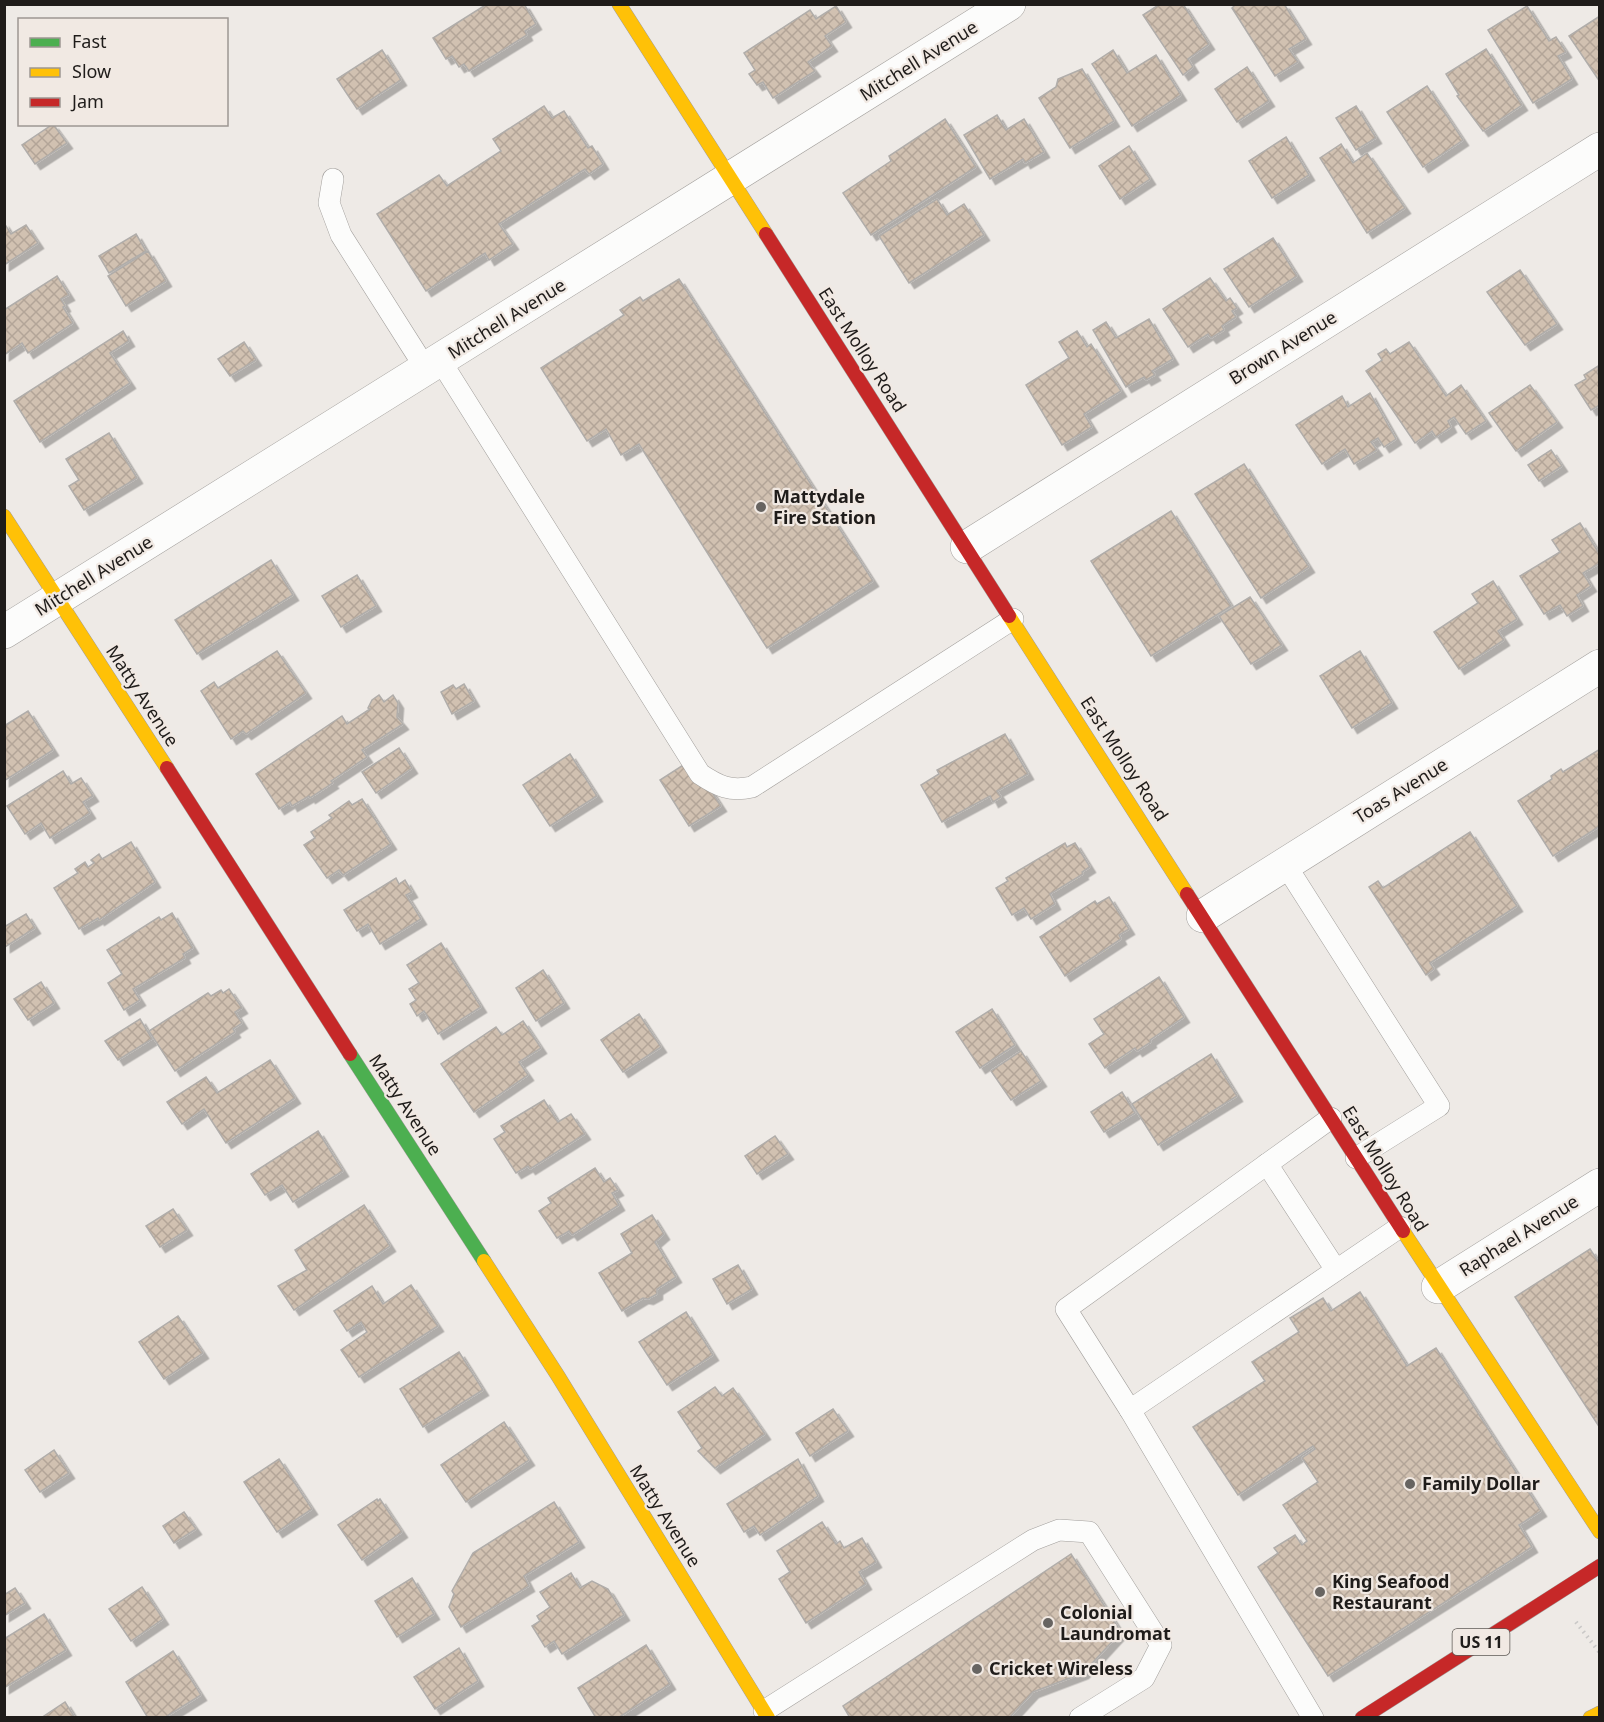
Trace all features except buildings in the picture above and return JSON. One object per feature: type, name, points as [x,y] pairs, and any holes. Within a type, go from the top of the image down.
[{"type":"street","name":"East Molloy Road","points":[[619,4],[1438,1287],[1599,1532]]},
{"type":"street","name":"Mitchell Avenue","points":[[4,632],[1009,4]]},
{"type":"street","name":"Brown Avenue","points":[[967,547],[1599,149]]},
{"type":"street","name":"Matty Avenue","points":[[4,516],[558,1376],[766,1714]]},
{"type":"street","name":"Toas Avenue","points":[[1203,916],[1599,666]]},
{"type":"street","name":"Raphael Avenue","points":[[1438,1287],[1599,1185]]},
{"type":"street","name":"US 11","points":[[1362,1718],[1599,1566]]},
{"type":"street","points":[[1590,1718],[1599,1713]]},
{"type":"lane","points":[[333,179],[329,203],[341,235],[433,365],[700,774],[720,787],[739,790],[752,787],[1013,619]]},
{"type":"lane","points":[[1285,864],[1439,1106],[1356,1158]]},
{"type":"lane","points":[[1313,1718],[1130,1410],[1066,1309],[1331,1118]]},
{"type":"lane","points":[[1268,1164],[1336,1270]]},
{"type":"lane","points":[[1130,1410],[1400,1227]]},
{"type":"lane","points":[[766,1714],[1033,1540],[1059,1530],[1089,1532],[1161,1645],[1144,1678],[1080,1718]]},
{"type":"path","points":[[1576,1622],[1599,1653]]},
{"type":"traffic: fast","points":[[350,1054],[484,1261]]},
{"type":"traffic: slow","points":[[619,4],[766,234]]},
{"type":"traffic: slow","points":[[4,516],[167,768]]},
{"type":"traffic: slow","points":[[1009,616],[1187,894]]},
{"type":"traffic: slow","points":[[1403,1231],[1600,1532]]},
{"type":"traffic: slow","points":[[484,1261],[558,1376],[768,1718]]},
{"type":"traffic: slow","points":[[1590,1718],[1600,1713]]},
{"type":"traffic: jam","points":[[766,234],[1009,616]]},
{"type":"traffic: jam","points":[[167,768],[350,1054]]},
{"type":"traffic: jam","points":[[1187,894],[1403,1231]]},
{"type":"traffic: jam","points":[[1362,1718],[1600,1566]]},
{"type":"place","name":"Mattydale Fire Station","points":[[761,507]]},
{"type":"place","name":"Family Dollar","points":[[1410,1484]]},
{"type":"place","name":"King Seafood Restaurant","points":[[1320,1592]]},
{"type":"place","name":"Colonial Laundromat","points":[[1048,1623]]},
{"type":"place","name":"Cricket Wireless","points":[[977,1669]]}]
